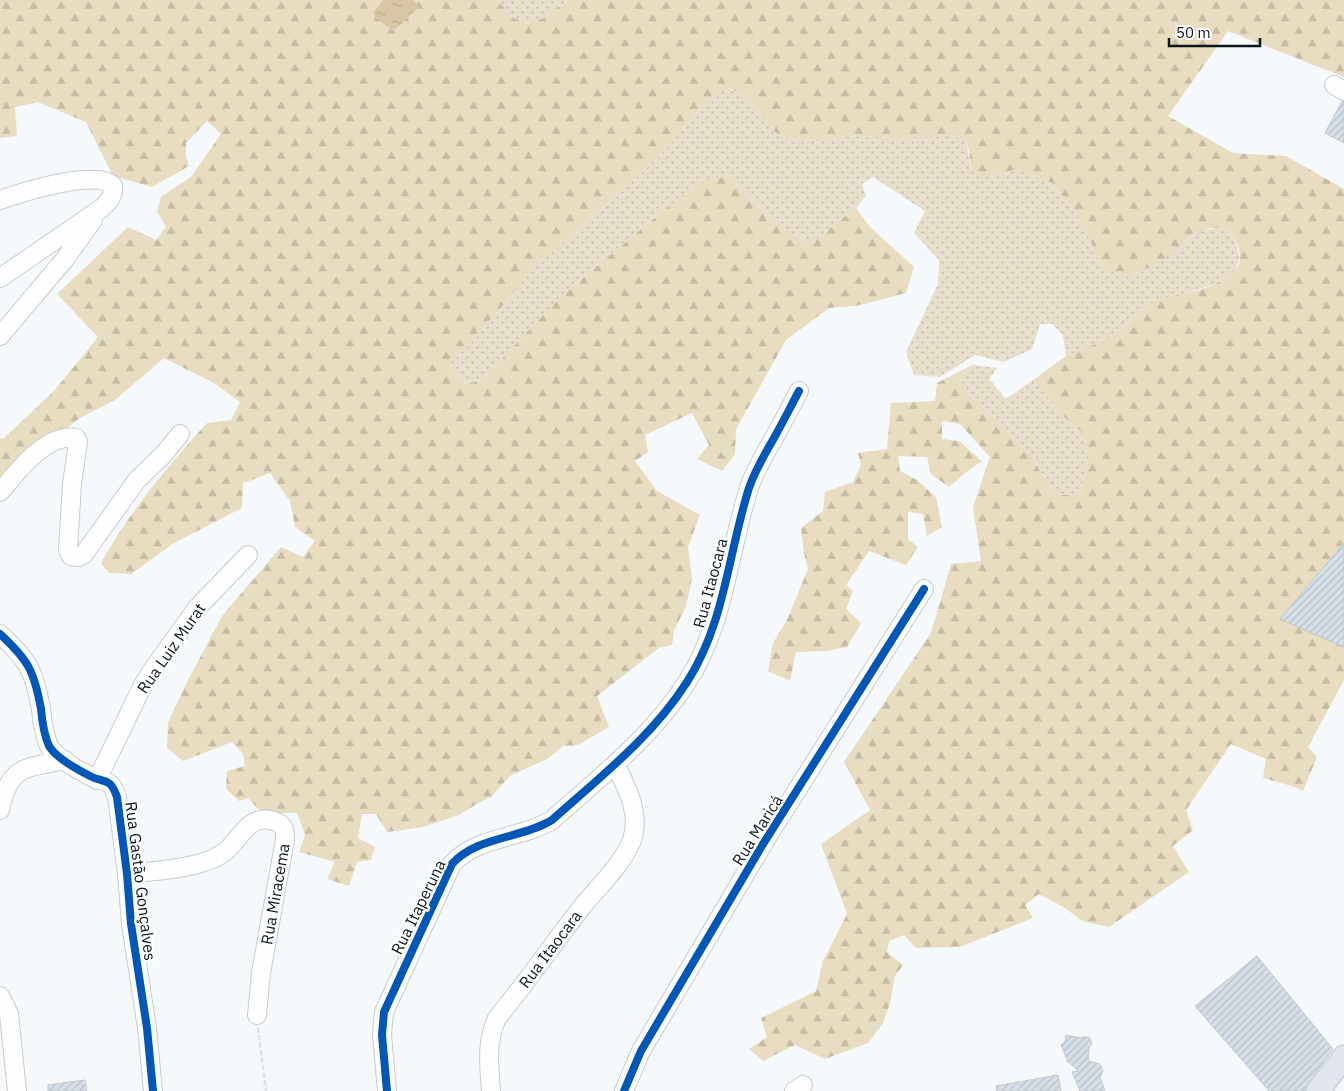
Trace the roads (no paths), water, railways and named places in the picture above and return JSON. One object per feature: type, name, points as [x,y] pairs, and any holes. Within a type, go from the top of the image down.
[{"type":"main road","points":[[1318,1091],[1344,1057]]},
{"type":"street","points":[[0,200],[60,182],[99,180],[107,182],[112,186],[113,195],[65,259],[0,336]]},
{"type":"street","points":[[0,278],[102,208]]},
{"type":"street","name":"Rua Itaocara","points":[[491,1091],[488,1050],[490,1038],[498,1018],[581,908],[623,857],[632,840],[635,815],[629,790],[615,764],[653,729],[687,682],[706,646],[716,620],[750,485],[799,391]]},
{"type":"street","points":[[0,492],[44,446],[71,437],[76,438],[78,442],[72,484],[68,550],[71,556],[79,557],[84,554],[137,480],[164,454],[180,434]]},
{"type":"street","name":"Rua Luiz Murat","points":[[98,780],[143,685],[153,669],[196,608],[248,554]]},
{"type":"street","name":"Rua Maricá","points":[[624,1091],[640,1051],[763,844],[924,589]]},
{"type":"street","name":"Rua Gastão Gonçalves","points":[[0,634],[30,667],[37,688],[48,741],[54,751],[98,780],[108,782],[114,789],[117,797],[127,874],[131,924],[147,1028],[153,1091]]},
{"type":"street","points":[[0,810],[2,797],[8,784],[17,773],[25,768],[65,760]]},
{"type":"street","name":"Rua Itaperuna","points":[[387,1091],[382,1034],[384,1012],[452,864],[465,851],[535,829],[552,820],[615,764]]},
{"type":"street","name":"Rua Miracema","points":[[127,874],[190,866],[205,862],[226,851],[252,823],[273,820],[281,824],[285,830],[285,839],[261,973],[257,1016]]},
{"type":"street","points":[[0,996],[9,1014],[17,1091]]},
{"type":"water","points":[[383,0],[413,0],[419,7],[392,30],[376,18],[373,13]]}]
